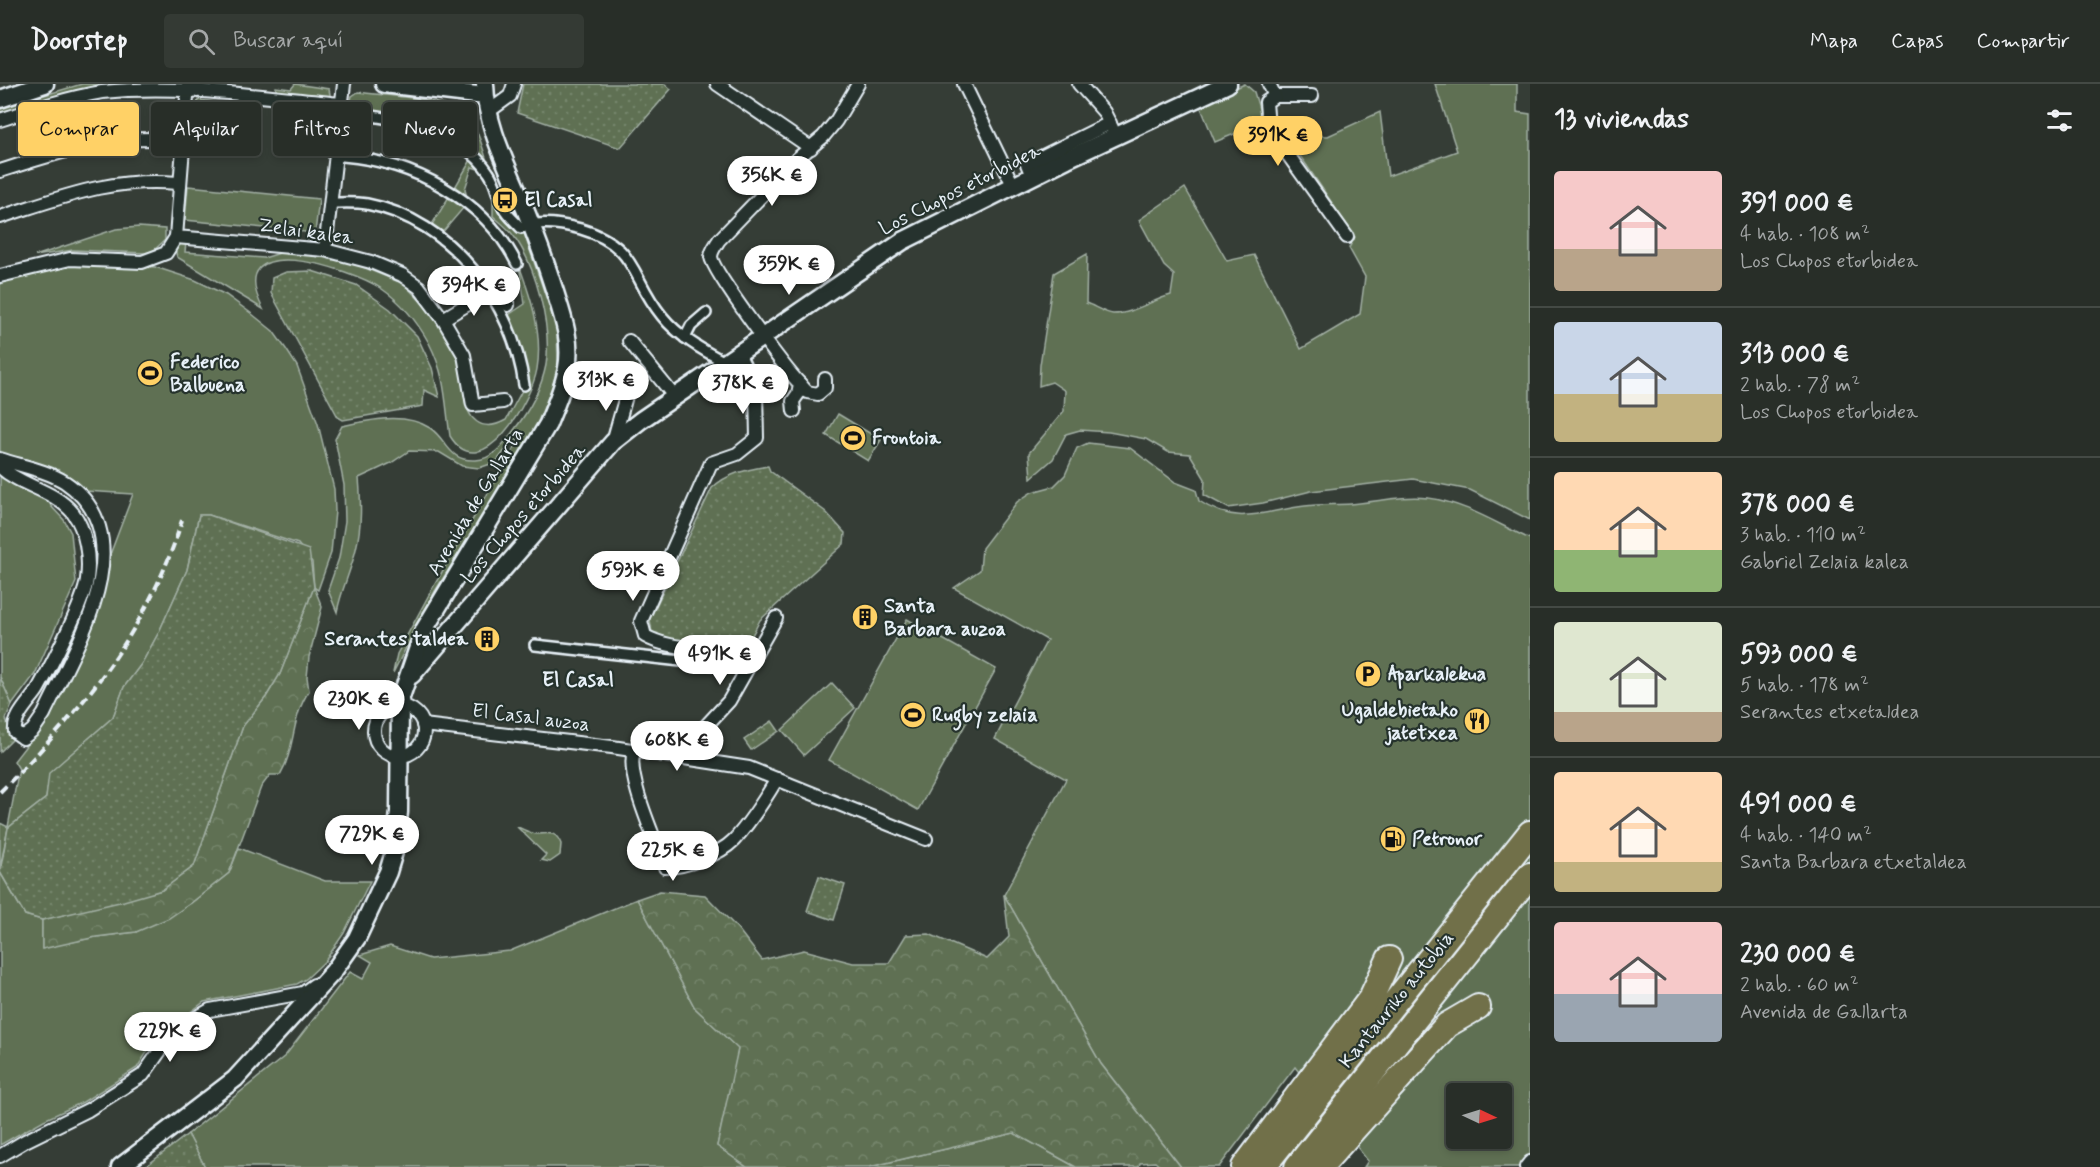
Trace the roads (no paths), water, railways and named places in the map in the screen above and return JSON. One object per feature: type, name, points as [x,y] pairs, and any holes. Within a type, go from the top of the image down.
[{"type":"highway","name":"Kantauriko autobia","points":[[1263,1167],[1530,833]]},
{"type":"highway","name":"Kantauriko autobia","points":[[1297,1167],[1530,875]]},
{"type":"highway","points":[[1244,1167],[1371,998],[1389,959]]},
{"type":"highway","points":[[1320,1167],[1447,1025],[1478,1007]]},
{"type":"street","points":[[0,99],[45,84]]},
{"type":"street","points":[[341,102],[344,84]]},
{"type":"street","points":[[384,84],[454,88],[486,98],[510,96],[514,84]]},
{"type":"street","points":[[717,84],[811,148]]},
{"type":"street","points":[[825,379],[825,388],[818,394],[807,392],[762,335],[711,259],[712,252],[727,233],[836,122],[858,84]]},
{"type":"street","points":[[964,84],[1013,185]]},
{"type":"street","points":[[1079,84],[1104,112],[1113,130]]},
{"type":"street","name":"Los Chopos etorbidea","points":[[406,681],[613,442],[674,396],[903,241],[1032,176],[1113,130],[1228,84]]},
{"type":"street","points":[[1269,84],[1275,96]]},
{"type":"street","points":[[187,102],[188,86]]},
{"type":"street","points":[[0,120],[67,99],[104,92],[188,86],[299,102]]},
{"type":"street","points":[[1312,96],[1275,96],[1266,102],[1268,127],[1347,237]]},
{"type":"street","name":"Avenida de Gallarta","points":[[120,1167],[235,1079],[333,972],[357,938],[388,872],[398,833],[400,706],[406,681],[424,630],[548,424],[567,369],[569,349],[565,322],[486,98]]},
{"type":"street","points":[[371,115],[418,127],[459,145],[482,163],[491,175],[504,208],[521,228],[525,227]]},
{"type":"street","points":[[0,171],[91,143],[126,138],[151,139]]},
{"type":"street","points":[[0,276],[70,259],[142,261],[166,253],[176,237],[181,156]]},
{"type":"street","points":[[325,250],[335,156]]},
{"type":"street","points":[[343,156],[410,172],[455,193],[502,237],[517,264]]},
{"type":"street","points":[[0,217],[92,187],[136,181],[178,183]]},
{"type":"street","points":[[330,202],[367,204],[392,212],[438,234],[470,264],[488,292],[514,343],[524,385]]},
{"type":"street","points":[[536,224],[566,225],[597,234],[621,248],[662,316],[686,339],[731,357],[756,390],[757,438],[737,454],[711,463],[642,621],[645,636],[659,645],[740,657],[746,667]]},
{"type":"street","name":"Zelai kalea","points":[[176,237],[325,250],[371,262],[402,275],[419,287],[443,319],[464,354],[473,405],[503,402]]},
{"type":"street","points":[[443,319],[459,307],[498,286],[508,305]]},
{"type":"street","points":[[686,339],[691,326],[706,313]]},
{"type":"street","points":[[629,341],[674,396]]},
{"type":"street","points":[[794,411],[793,401],[800,384]]},
{"type":"street","points":[[613,442],[628,389]]},
{"type":"street","points":[[0,459],[56,477],[76,491],[93,511],[103,558],[101,586],[94,607],[44,714],[33,730],[23,738],[15,732],[16,721],[39,688],[86,588],[88,562],[80,524],[73,513],[56,497],[17,480],[0,467]]},
{"type":"street","points":[[677,757],[729,701],[746,667],[776,618]]},
{"type":"street","points":[[424,630],[446,637]]},
{"type":"street","points":[[535,645],[746,667]]},
{"type":"street","points":[[400,706],[415,712],[423,725],[424,732],[419,746],[400,757],[390,755],[379,747],[374,732],[379,716],[384,711],[400,706]]},
{"type":"street","name":"El Casal auzoa","points":[[423,725],[634,751],[749,768],[926,839]]},
{"type":"street","points":[[634,751],[631,760],[638,789],[665,867],[684,864],[718,851],[733,840],[777,779]]},
{"type":"street","points":[[0,1156],[88,1110],[143,1075],[167,1041],[184,1025],[210,1010],[303,993],[333,972]]},
{"type":"street","points":[[1526,1167],[1530,1162]]},
{"type":"railway","points":[[0,792],[58,732],[109,667],[151,597],[168,560],[182,520]]},
{"type":"place","name":"El Casal","points":[[505,200]]},
{"type":"place","name":"Federico Balbuena","points":[[150,373]]},
{"type":"place","name":"Frontoia","points":[[853,438]]},
{"type":"place","name":"Santa Barbara auzoa","points":[[865,617]]},
{"type":"place","name":"Serantes taldea","points":[[487,639]]},
{"type":"place","name":"Aparkalekua","points":[[1368,674]]},
{"type":"place","name":"Rugby zelaia","points":[[913,715]]},
{"type":"place","name":"Ugaldebietako jatetxea","points":[[1477,721]]},
{"type":"place","name":"Petronor","points":[[1393,839]]},
{"type":"district","name":"El Casal","points":[[578,680]]}]
